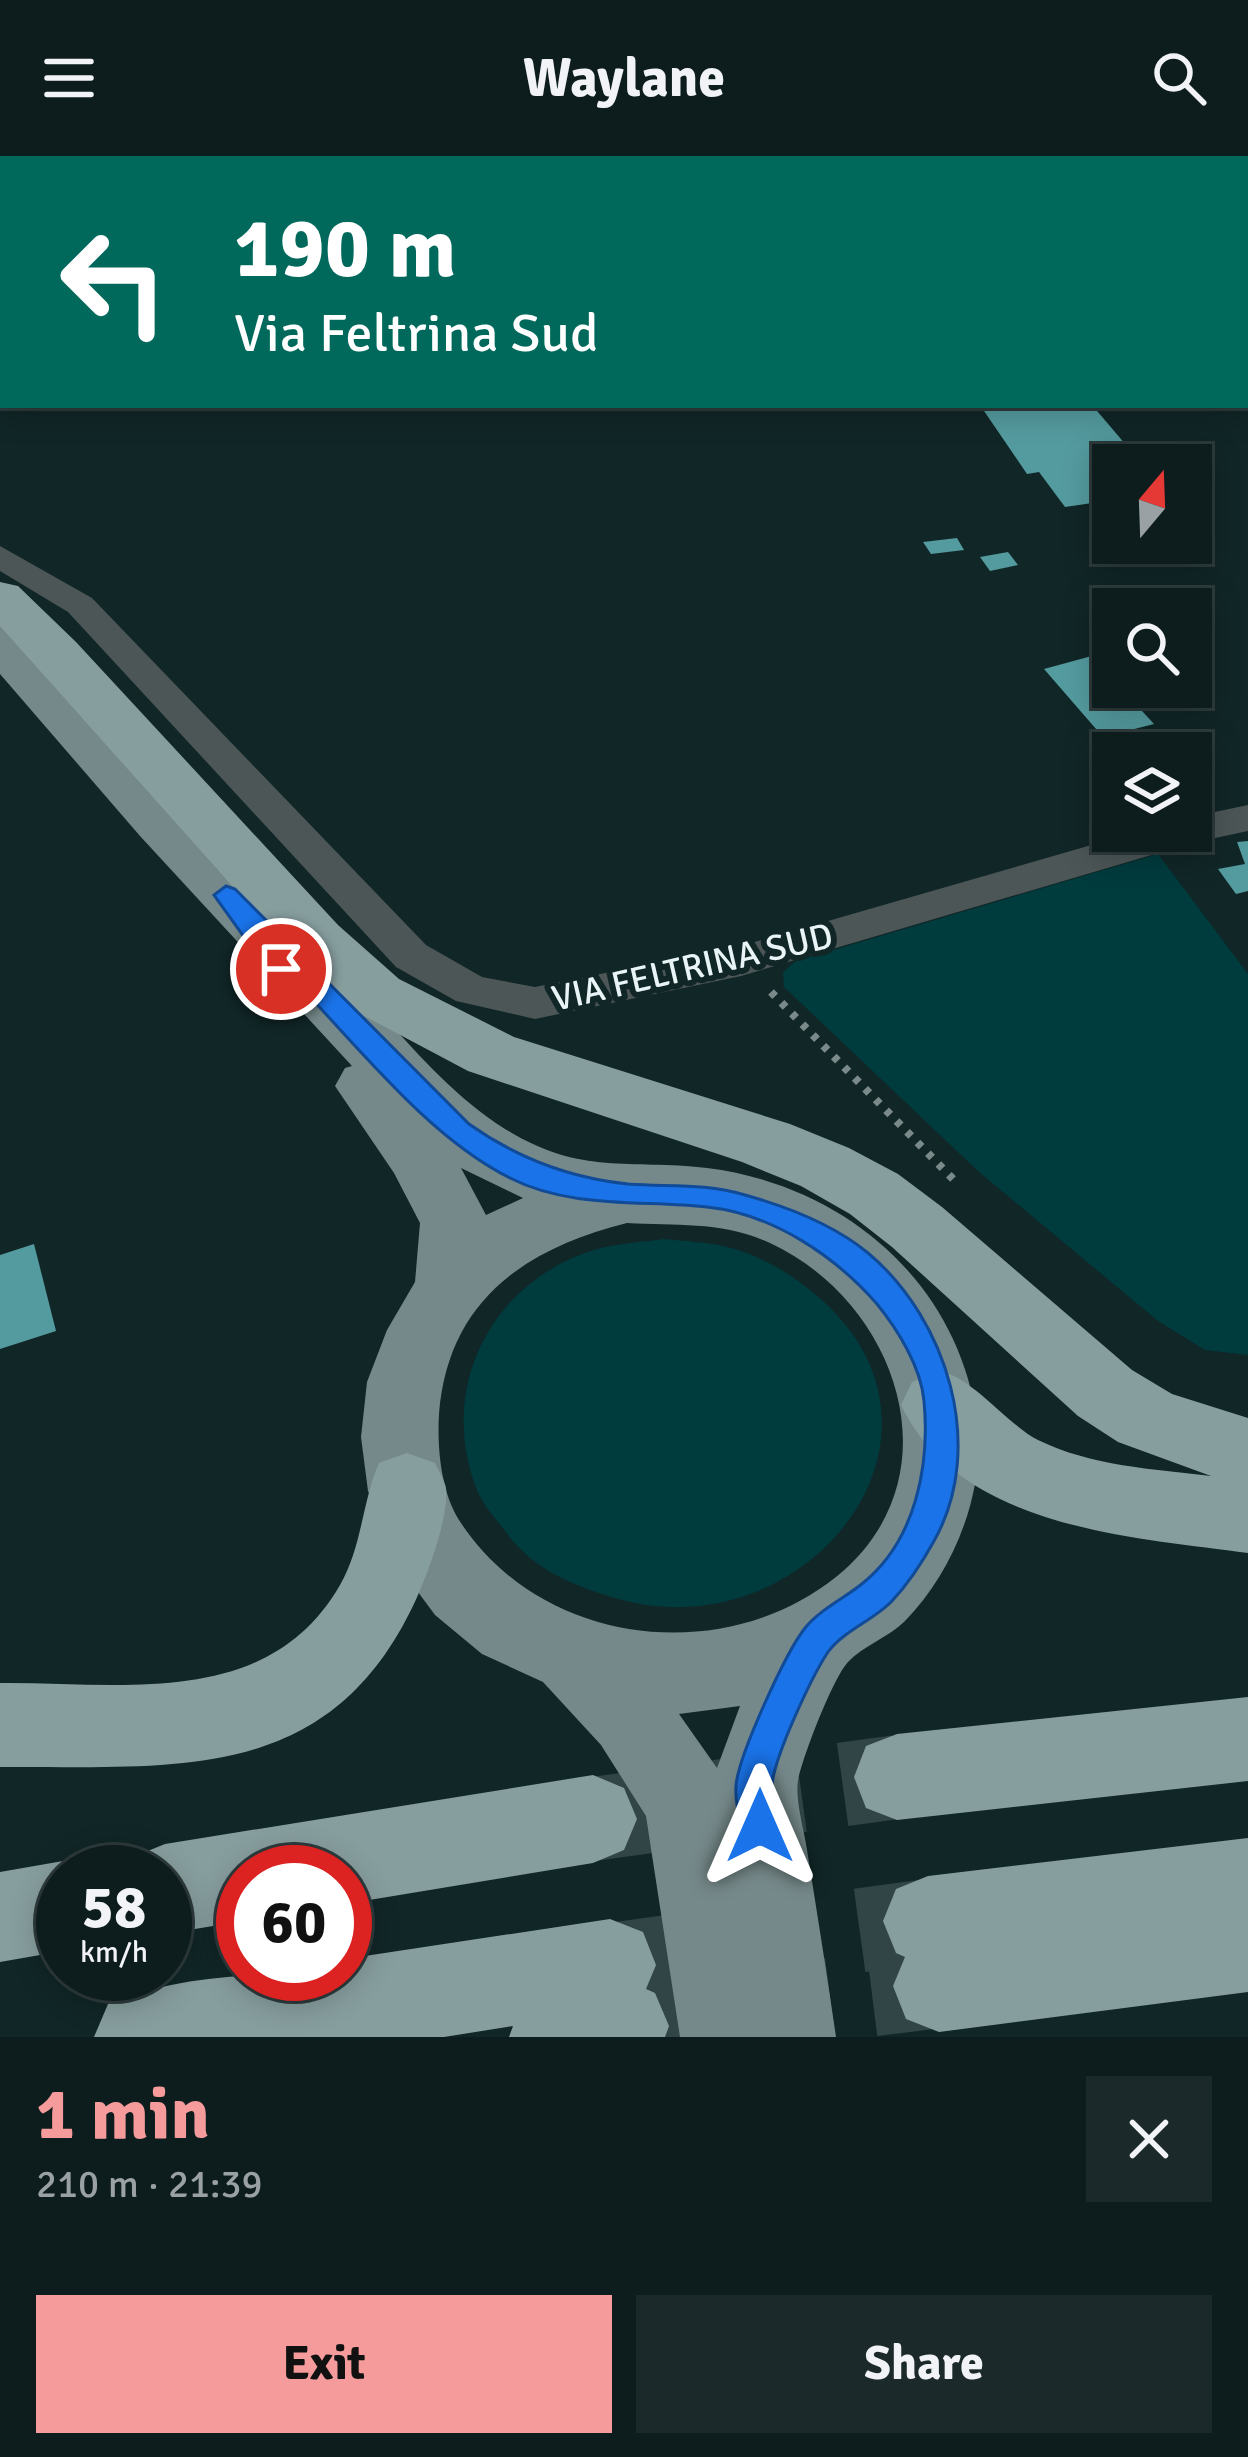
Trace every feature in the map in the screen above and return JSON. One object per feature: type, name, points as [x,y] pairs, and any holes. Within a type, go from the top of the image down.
[{"type":"highway","points":[[0,597],[45,639],[316,940],[376,995],[491,1054],[766,1143],[825,1167],[874,1194],[917,1227],[1105,1393],[1178,1431],[1248,1452]]},
{"type":"highway","points":[[939,1405],[972,1443],[1043,1483],[1080,1493],[1248,1517]]},
{"type":"highway","points":[[0,1726],[191,1724],[215,1720],[279,1694],[327,1665],[375,1609],[397,1553],[407,1488]]},
{"type":"highway","points":[[897,1777],[1248,1739]]},
{"type":"highway","points":[[372,1855],[592,1819]]},
{"type":"highway","points":[[1248,1883],[934,1953],[1248,1946]]},
{"type":"highway","points":[[0,1917],[36,1911]]},
{"type":"highway","points":[[141,2037],[596,2010]]},
{"type":"main road","points":[[0,641],[101,760],[226,895],[459,1132],[526,1173],[627,1195],[710,1196],[788,1219],[857,1261],[910,1322],[939,1405],[942,1463],[922,1530],[880,1591],[818,1637],[741,1667],[656,1673],[573,1656],[506,1623],[453,1576],[416,1519],[398,1457],[399,1395],[417,1336],[451,1285],[500,1242],[561,1211],[627,1195]]},
{"type":"main road","points":[[226,895],[419,1155],[455,1223],[451,1285]]},
{"type":"main road","points":[[789,2037],[754,1784],[783,1703],[818,1637]]},
{"type":"main road","points":[[573,1656],[632,1716],[688,1802],[727,2037]]},
{"type":"street","name":"VIA FELTRINA SUD","points":[[0,556],[80,604],[411,956],[471,990],[535,1003],[741,961],[1117,852]]},
{"type":"street","name":"VIA FELTRINA SUD","points":[[1212,826],[1248,818]]},
{"type":"path","points":[[741,961],[961,1185]]},
{"type":"shaded area","points":[[1158,854],[1248,974],[1248,1355],[1205,1350],[1158,1321],[979,1172],[784,987],[783,972],[796,961]]},
{"type":"shaded area","points":[[664,1239],[739,1250],[805,1286],[862,1349],[881,1408],[875,1466],[849,1519],[806,1564],[750,1594],[685,1607],[600,1594],[530,1558],[487,1508],[466,1451],[464,1413],[470,1376],[483,1341],[503,1310],[563,1262],[601,1248]]},
{"type":"building","points":[[982,408],[1095,408],[1125,444],[1092,444],[1092,503],[1065,507],[1039,472],[1027,474]]},
{"type":"building","points":[[957,538],[964,550],[931,554],[923,542]]},
{"type":"building","points":[[1008,552],[1018,565],[990,571],[980,557]]},
{"type":"building","points":[[1092,656],[1092,708],[1139,708],[1154,724],[1099,732],[1044,669]]},
{"type":"building","points":[[1248,841],[1248,891],[1236,894],[1218,869],[1245,864],[1237,842]]},
{"type":"building","points":[[34,1244],[56,1331],[0,1349],[0,1255]]},
{"type":"tunnel","points":[[593,1819],[897,1777]]},
{"type":"tunnel","points":[[610,1965],[928,1921]]},
{"type":"tunnel","points":[[622,2026],[939,1986]]},
{"type":"route","points":[[281,969],[226,895],[459,1132],[492,1155],[526,1173],[593,1188],[627,1195],[710,1196],[788,1219],[857,1261],[910,1322],[939,1395],[942,1463],[922,1530],[880,1591],[818,1637],[783,1703],[754,1784],[760,1826]]}]
